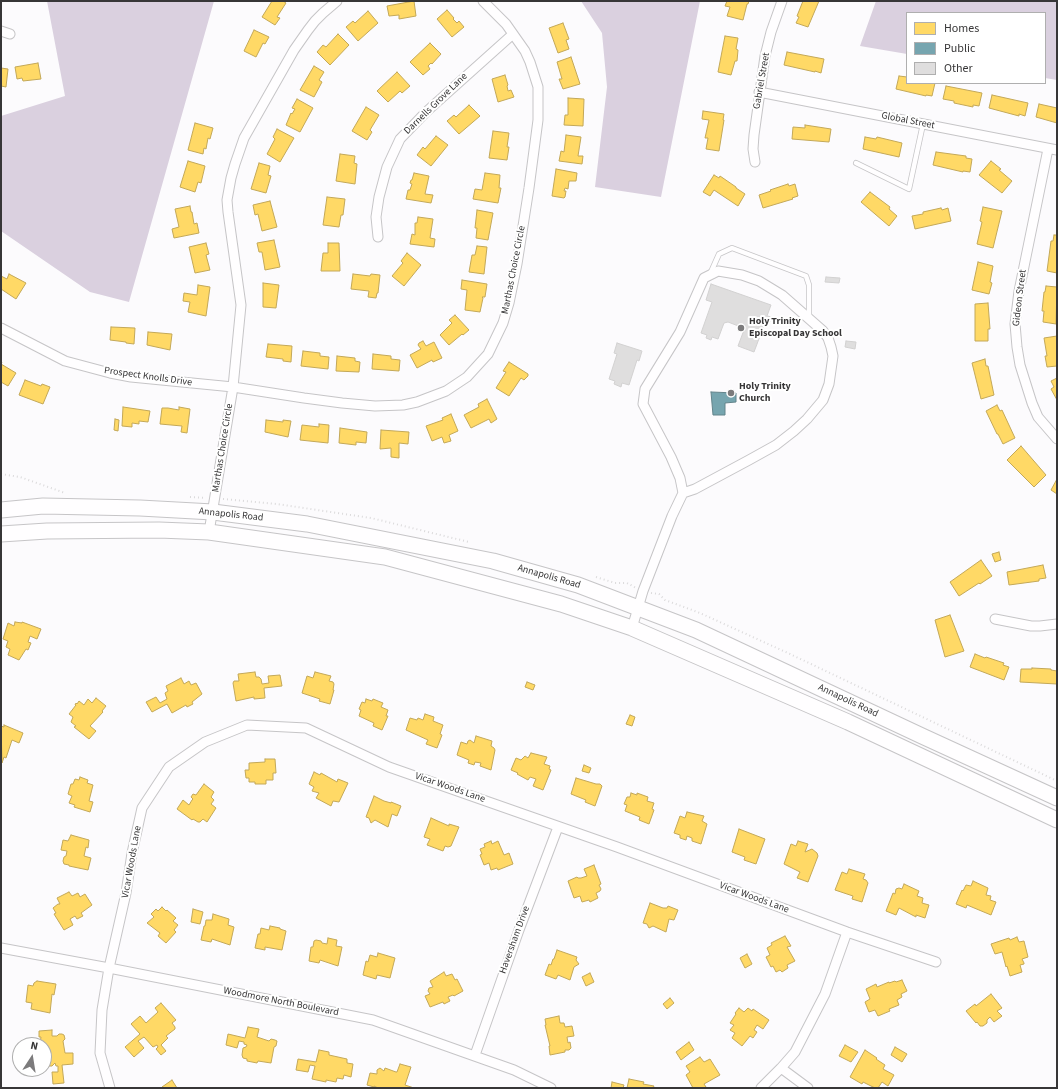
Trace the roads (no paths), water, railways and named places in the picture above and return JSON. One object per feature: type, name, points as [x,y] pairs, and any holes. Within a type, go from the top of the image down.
[{"type":"main road","name":"Annapolis Road","points":[[1,510],[43,506],[140,508],[213,512],[307,524],[493,561],[578,585],[696,630],[1057,798]]},
{"type":"main road","name":"Annapolis Road","points":[[1,534],[47,531],[159,530],[209,532],[385,557],[561,604],[632,628],[848,722],[1057,820]]},
{"type":"street","name":"Marthas Choice Circle","points":[[233,387],[304,398],[375,406],[392,406],[417,402],[446,391],[467,377],[488,354],[503,323],[512,292],[529,188],[538,120],[538,87],[525,51],[499,16],[483,1]]},
{"type":"street","name":"Gabriel Street","points":[[755,162],[754,135],[765,56],[782,1]]},
{"type":"street","name":"Marthas Choice Circle","points":[[209,532],[233,387],[241,305],[227,200],[234,164],[244,138],[294,50],[308,30],[331,3]]},
{"type":"street","name":"Darnells Grove Lane","points":[[378,238],[376,217],[380,192],[387,167],[400,139],[426,112],[513,34]]},
{"type":"street","name":"Global Street","points":[[759,92],[1052,150]]},
{"type":"street","name":"Gideon Street","points":[[1052,150],[1021,284],[1016,324],[1017,347],[1020,365],[1032,403],[1038,416],[1057,439]]},
{"type":"street","points":[[632,628],[643,591],[672,516],[683,493],[680,478],[671,457],[643,404],[643,395],[653,375],[680,332],[704,278],[718,271],[742,275],[759,281],[782,295],[823,331],[828,338],[833,356],[830,384],[822,400],[807,419],[776,445],[683,493]]},
{"type":"street","name":"Prospect Knolls Drive","points":[[1,328],[72,364],[131,377],[233,387]]},
{"type":"street","points":[[995,619],[1031,626],[1057,624]]},
{"type":"street","name":"Vicar Woods Lane","points":[[110,1088],[100,1053],[102,1010],[109,968],[126,893],[132,853],[142,808],[169,767],[205,742],[247,725],[306,728],[389,767],[847,932],[936,962]]},
{"type":"street","name":"Haversham Drive","points":[[475,1055],[519,930],[558,827]]},
{"type":"street","points":[[761,1088],[795,1052],[825,994],[847,932]]},
{"type":"street","name":"Woodmore North Boulevard","points":[[1,948],[373,1020],[475,1055],[514,1070],[552,1088]]},
{"type":"street","points":[[781,1068],[808,1088]]},
{"type":"lane","points":[[856,163],[909,189],[924,124]]},
{"type":"lane","points":[[711,274],[719,254],[732,248],[806,276],[809,285],[809,319]]},
{"type":"place","name":"Holy Trinity Episcopal Day School","points":[[741,328]]},
{"type":"place","name":"Holy Trinity Church","points":[[731,393]]}]
